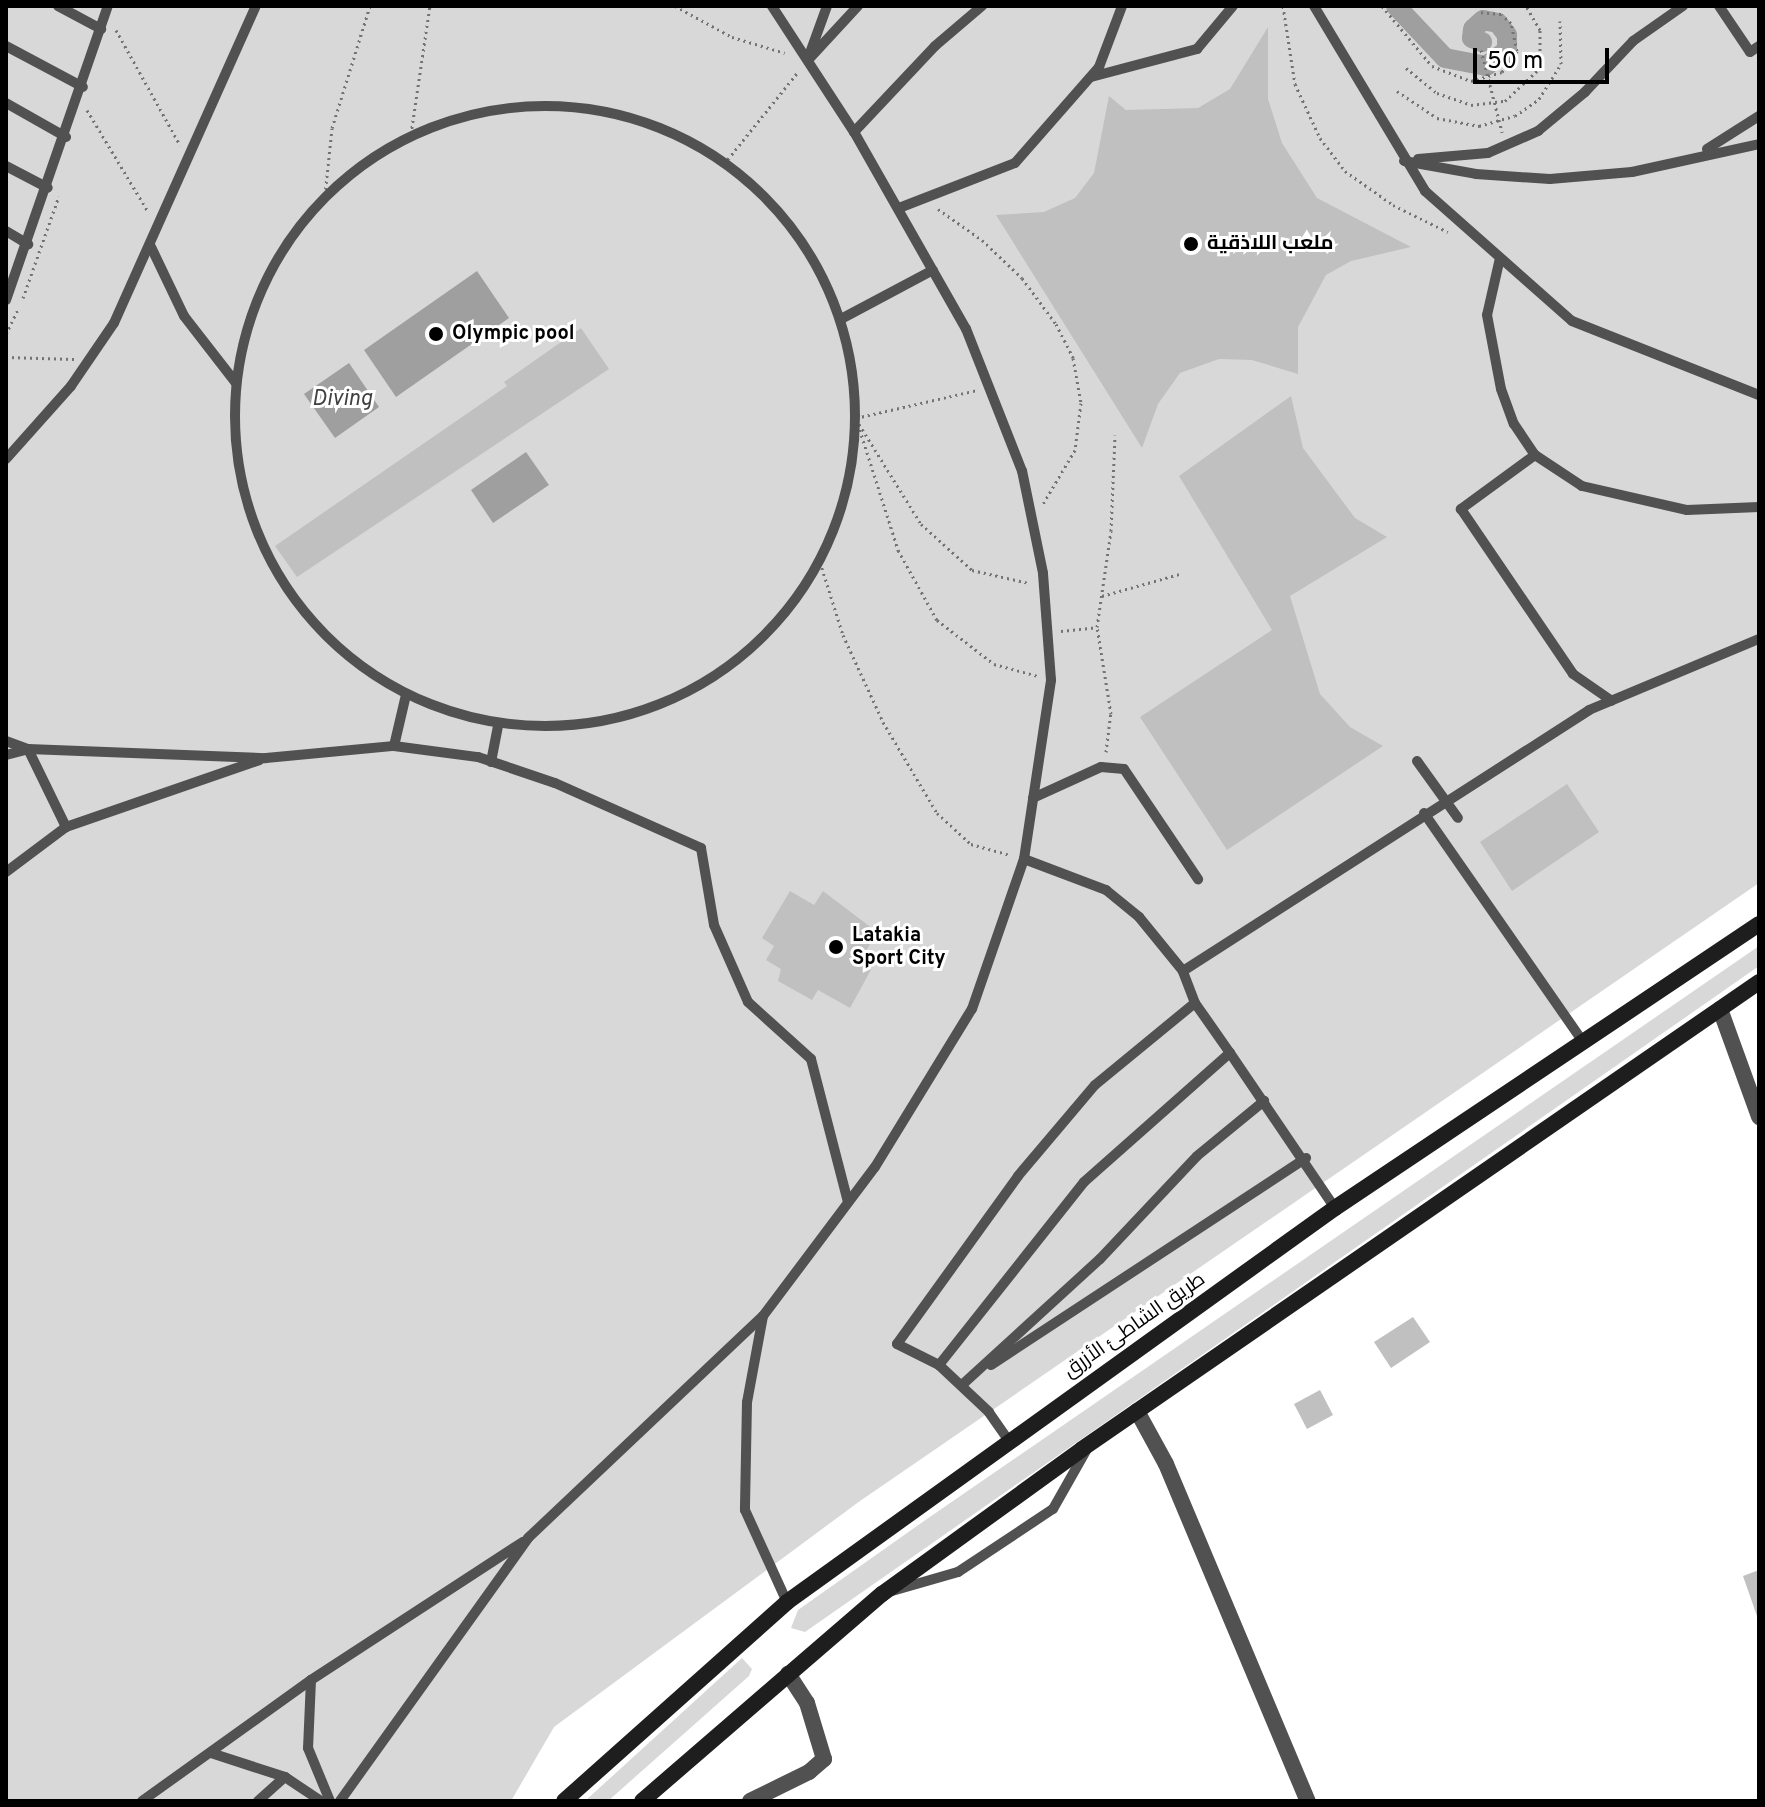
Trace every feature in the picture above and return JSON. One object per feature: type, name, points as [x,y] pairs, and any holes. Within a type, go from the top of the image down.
[{"type":"main road","name":"طريق الشاطئ الأزرق","points":[[564,1801],[787,1602],[1335,1208],[1759,924]]},
{"type":"main road","points":[[642,1801],[882,1594],[1090,1443],[1759,982]]},
{"type":"street","points":[[1720,1009],[1759,1117]]},
{"type":"street","points":[[1137,1411],[1166,1464],[1308,1801]]},
{"type":"street","points":[[750,1801],[809,1772],[824,1759],[807,1703],[788,1674]]},
{"type":"lane","points":[[58,6],[107,28]]},
{"type":"lane","points":[[7,297],[107,28],[108,6]]},
{"type":"lane","points":[[6,459],[86,365],[114,323],[151,247],[256,6]]},
{"type":"lane","points":[[142,1801],[311,1680],[528,1538],[763,1316],[848,1202],[972,1009],[1024,859],[1051,680],[1044,587],[1032,521],[1022,471],[966,329],[854,132],[772,6]]},
{"type":"lane","points":[[808,60],[827,6]]},
{"type":"lane","points":[[808,60],[858,6]]},
{"type":"lane","points":[[854,132],[935,46],[982,6]]},
{"type":"lane","points":[[899,208],[1015,163],[1090,77],[1122,6]]},
{"type":"lane","points":[[1090,77],[1197,49],[1233,6]]},
{"type":"lane","points":[[1314,6],[1404,161],[1425,191],[1572,321],[1759,395]]},
{"type":"lane","points":[[1404,161],[1488,153],[1538,131],[1585,92],[1633,41],[1683,6]]},
{"type":"lane","points":[[1719,6],[1750,52],[1759,46]]},
{"type":"lane","points":[[6,46],[83,87]]},
{"type":"lane","points":[[6,103],[66,137]]},
{"type":"lane","points":[[583,106],[668,129],[742,175],[801,240],[841,319],[856,418],[847,492],[820,562],[763,639],[685,695],[594,724],[498,725],[406,695],[343,653],[292,598],[256,531],[237,458],[236,383],[251,314],[275,263],[325,195],[366,161],[411,134],[495,108],[583,106]]},
{"type":"lane","points":[[1701,153],[1759,116]]},
{"type":"lane","points":[[1404,161],[1476,174],[1550,179],[1632,172],[1701,153],[1759,144]]},
{"type":"lane","points":[[6,166],[48,188]]},
{"type":"lane","points":[[6,231],[28,244]]},
{"type":"lane","points":[[151,247],[184,316],[236,383]]},
{"type":"lane","points":[[1500,258],[1487,315],[1501,389],[1514,424],[1535,455],[1582,486],[1687,510],[1759,507]]},
{"type":"lane","points":[[841,319],[933,270]]},
{"type":"lane","points":[[1535,455],[1461,509],[1573,674],[1612,701]]},
{"type":"lane","points":[[1183,971],[1445,799],[1612,701],[1759,639]]},
{"type":"lane","points":[[394,746],[406,695]]},
{"type":"lane","points":[[491,762],[498,725]]},
{"type":"lane","points":[[6,741],[28,749],[66,827]]},
{"type":"lane","points":[[6,755],[28,749],[266,758],[394,746],[491,762],[555,783],[701,848],[714,925],[748,1002],[811,1059],[848,1202]]},
{"type":"lane","points":[[6,872],[66,827],[266,758]]},
{"type":"lane","points":[[1417,761],[1458,818]]},
{"type":"lane","points":[[1033,798],[1101,767],[1124,769],[1198,879]]},
{"type":"lane","points":[[1424,813],[1583,1042]]},
{"type":"lane","points":[[1024,859],[1106,890],[1139,917],[1183,971],[1195,1003],[1306,1158],[1335,1208]]},
{"type":"lane","points":[[1009,1441],[963,1384],[939,1365],[897,1344],[1018,1176],[1095,1085],[1195,1003]]},
{"type":"lane","points":[[939,1365],[1084,1182],[1230,1053]]},
{"type":"lane","points":[[963,1384],[1100,1259],[1197,1156],[1264,1101]]},
{"type":"lane","points":[[963,1384],[1306,1158]]},
{"type":"lane","points":[[763,1316],[747,1402],[745,1510],[787,1602]]},
{"type":"lane","points":[[882,1594],[958,1572],[1053,1509],[1090,1443]]},
{"type":"lane","points":[[340,1801],[528,1538]]},
{"type":"lane","points":[[311,1680],[308,1748],[330,1801]]},
{"type":"lane","points":[[211,1753],[285,1777],[321,1801]]},
{"type":"lane","points":[[258,1801],[285,1777]]},
{"type":"path","points":[[325,195],[332,128],[370,6]]},
{"type":"path","points":[[411,134],[430,6]]},
{"type":"path","points":[[675,6],[732,37],[808,60],[724,164]]},
{"type":"path","points":[[1283,6],[1295,84],[1320,138],[1345,171],[1393,205],[1460,238]]},
{"type":"path","points":[[1382,6],[1432,66],[1453,77],[1488,77],[1511,66],[1516,34],[1501,14],[1478,12]]},
{"type":"path","points":[[1406,68],[1437,93],[1471,105],[1505,101],[1540,68],[1540,30],[1526,6]]},
{"type":"path","points":[[1397,91],[1437,118],[1479,126],[1499,120],[1539,99],[1561,64],[1560,21]]},
{"type":"path","points":[[107,28],[130,47],[175,140],[191,155]]},
{"type":"path","points":[[1481,50],[1506,145]]},
{"type":"path","points":[[87,110],[142,203],[162,221]]},
{"type":"path","points":[[923,198],[982,240],[1022,278],[1056,324],[1073,358],[1081,403],[1075,450],[1032,521]]},
{"type":"path","points":[[6,357],[66,357],[86,365]]},
{"type":"path","points":[[856,418],[989,388]]},
{"type":"path","points":[[856,418],[921,524],[972,570],[1044,587]]},
{"type":"path","points":[[856,418],[898,550],[937,620],[994,664],[1051,680]]},
{"type":"path","points":[[1101,767],[1112,735],[1097,627],[1111,531],[1115,435]]},
{"type":"path","points":[[820,562],[843,635],[883,722],[937,813],[971,844],[1024,859]]},
{"type":"path","points":[[1102,596],[1179,574]]},
{"type":"path","points":[[1048,632],[1097,627]]},
{"type":"shaded area","name":"Latakia Sport City","points":[[6,6],[1759,6],[1759,883],[860,1501],[554,1727],[511,1801],[6,1801]]},
{"type":"shaded area","points":[[1759,946],[1759,966],[805,1632],[791,1628],[798,1610],[924,1521]]},
{"type":"shaded area","points":[[742,1658],[752,1669],[749,1676],[608,1801],[585,1801]]},
{"type":"water","name":"Olympic pool","points":[[477,271],[509,318],[396,397],[364,350]]},
{"type":"water","name":"Diving","points":[[349,363],[379,407],[335,438],[304,394]]},
{"type":"water","points":[[526,452],[549,485],[493,523],[471,490]]},
{"type":"building","points":[[1268,27],[1268,99],[1282,143],[1317,198],[1411,247],[1351,261],[1326,275],[1298,327],[1298,374],[1252,360],[1219,359],[1180,373],[1158,404],[1142,448],[996,215],[1044,212],[1075,198],[1094,173],[1109,96],[1126,110],[1198,108],[1230,89]]},
{"type":"building","points":[[581,328],[609,369],[297,577],[275,546],[507,386],[504,382]]},
{"type":"building","points":[[1291,396],[1303,448],[1355,518],[1387,537],[1290,596],[1320,694],[1350,727],[1383,746],[1227,850],[1140,717],[1272,630],[1179,476]]},
{"type":"building","points":[[1567,784],[1599,832],[1512,891],[1480,842]]},
{"type":"building","points":[[790,891],[814,905],[823,891],[877,932],[866,951],[878,957],[850,1008],[818,990],[812,1000],[778,981],[781,969],[766,960],[774,946],[762,938]]},
{"type":"building","points":[[1413,1317],[1430,1342],[1391,1368],[1374,1342]]},
{"type":"building","points":[[1320,1390],[1333,1415],[1307,1429],[1294,1404]]},
{"type":"building","points":[[1759,1570],[1759,1615],[1757,1616],[1743,1576]]},
{"type":"waterway","points":[[1396,6],[1445,58],[1486,66],[1507,50],[1507,35],[1498,23],[1483,20],[1473,29],[1472,38],[1482,42]]},
{"type":"place","name":"ملعب اللاذقية","points":[[1191,244]]},
{"type":"place","name":"Olympic pool","points":[[436,334]]},
{"type":"place","name":"Latakia Sport City","points":[[836,947]]}]
